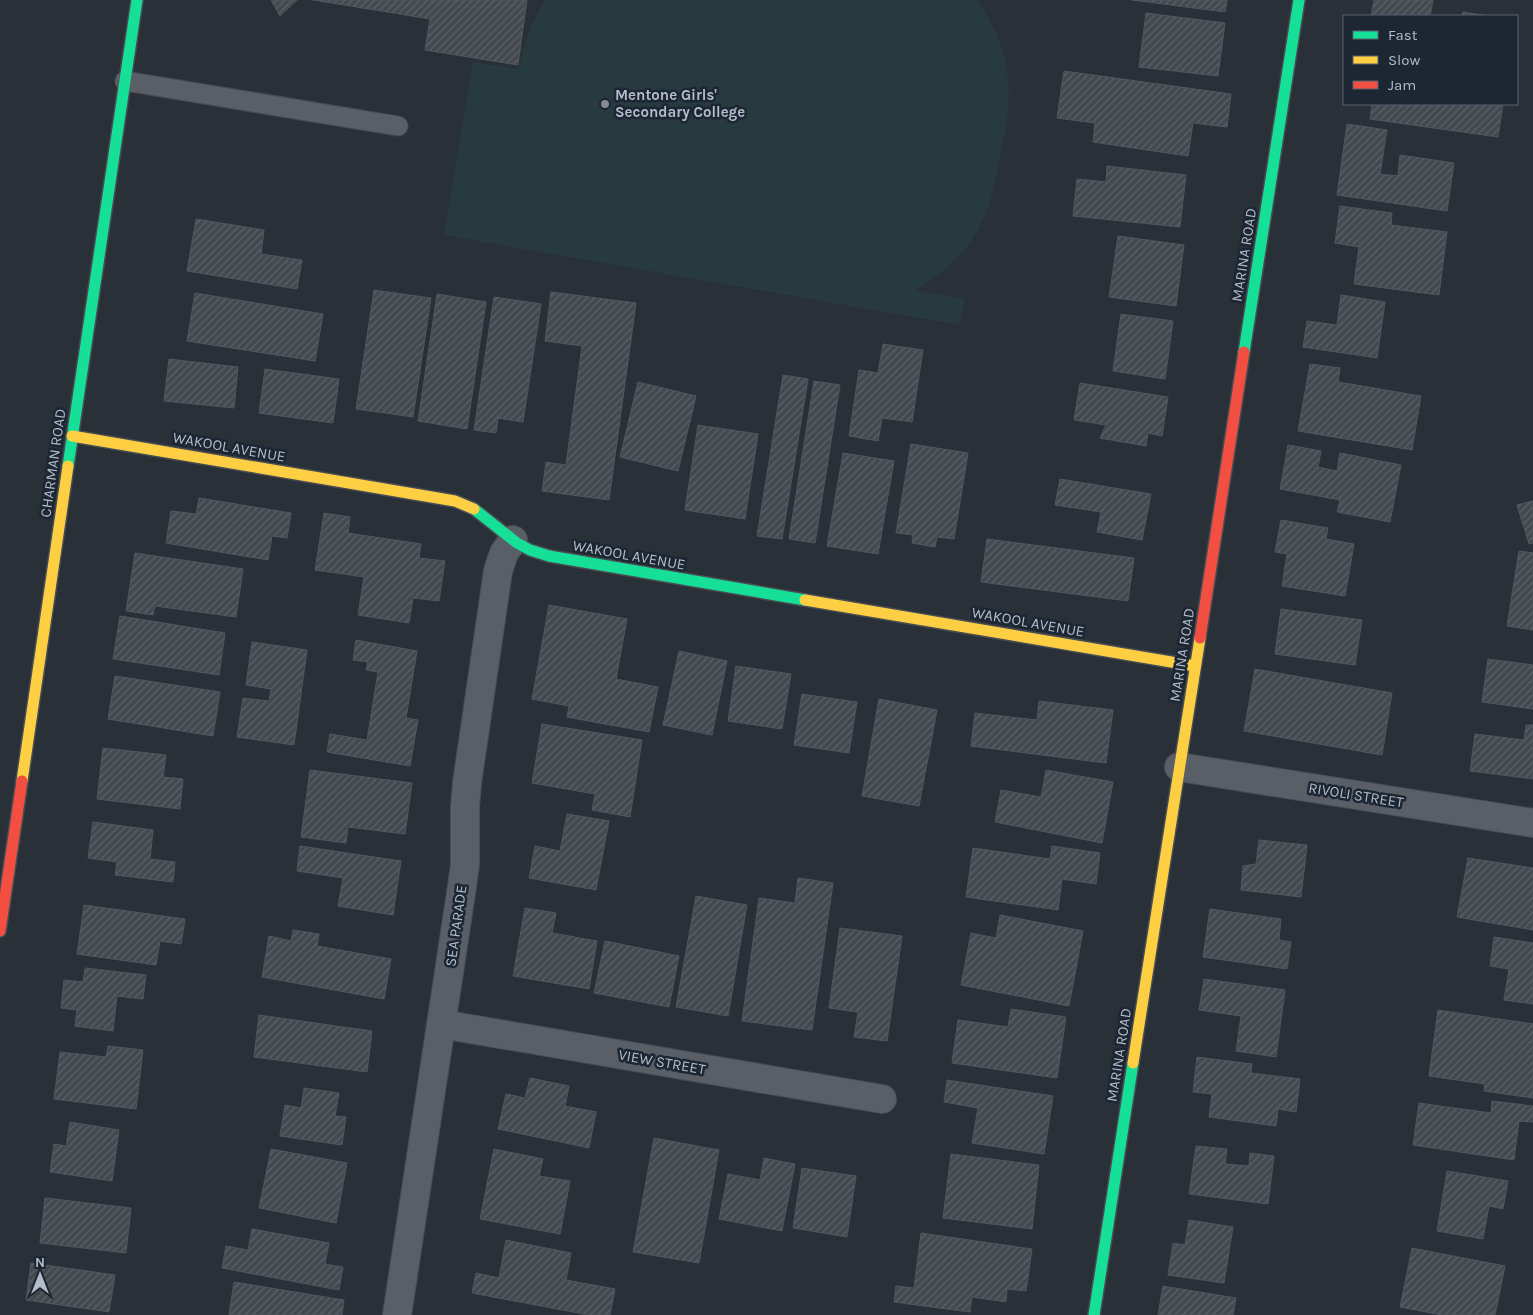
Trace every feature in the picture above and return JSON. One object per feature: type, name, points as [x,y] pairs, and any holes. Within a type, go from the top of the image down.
[{"type":"street","name":"CHARMAN ROAD","points":[[0,931],[42,658],[72,436],[137,0]]},
{"type":"street","name":"MARINA ROAD","points":[[1094,1315],[1299,0]]},
{"type":"street","name":"WAKOOL AVENUE","points":[[72,436],[464,504],[474,509],[513,540],[532,551],[548,556],[1195,666]]},
{"type":"street","name":"SEA PARADE","points":[[396,1315],[465,865],[467,783],[498,571],[504,554],[513,540]]},
{"type":"street","name":"RIVOLI STREET","points":[[1179,767],[1533,823]]},
{"type":"street","name":"VIEW STREET","points":[[442,1024],[882,1099]]},
{"type":"lane","points":[[125,81],[398,126]]},
{"type":"green space","points":[[545,0],[976,0],[985,12],[998,38],[1003,52],[1008,81],[1009,96],[1006,128],[996,178],[987,211],[971,241],[947,268],[917,289],[917,291],[964,299],[959,325],[444,235],[473,62],[519,69],[523,50],[535,17]]},
{"type":"building","points":[[271,0],[297,0],[280,16]]},
{"type":"building","points":[[313,0],[527,0],[518,65],[425,50],[430,19]]},
{"type":"building","points":[[1132,0],[1227,0],[1225,12]]},
{"type":"building","points":[[1374,0],[1433,0],[1430,15],[1371,15]]},
{"type":"building","points":[[1463,12],[1482,15],[1462,15]]},
{"type":"building","points":[[1146,13],[1225,23],[1218,76],[1139,67]]},
{"type":"building","points":[[1064,71],[1231,94],[1227,127],[1193,123],[1188,156],[1093,142],[1095,123],[1057,118]]},
{"type":"building","points":[[1372,105],[1503,105],[1498,137],[1370,119]]},
{"type":"building","points":[[1347,124],[1387,130],[1380,174],[1398,176],[1400,155],[1454,163],[1447,211],[1337,195]]},
{"type":"building","points":[[1107,166],[1186,175],[1180,227],[1073,216],[1077,179],[1106,182]]},
{"type":"building","points":[[1340,206],[1392,213],[1391,225],[1447,232],[1439,295],[1354,284],[1359,247],[1335,243]]},
{"type":"building","points":[[196,219],[264,230],[261,254],[302,260],[297,289],[187,271]]},
{"type":"building","points":[[1118,236],[1184,245],[1176,306],[1109,297]]},
{"type":"building","points":[[374,290],[431,298],[413,417],[356,409]]},
{"type":"building","points":[[551,292],[636,303],[609,500],[542,491],[546,462],[566,465],[582,346],[545,341]]},
{"type":"building","points":[[195,293],[323,314],[315,361],[187,341]]},
{"type":"building","points":[[437,294],[486,302],[467,429],[418,421]]},
{"type":"building","points":[[1341,295],[1385,302],[1377,358],[1303,347],[1307,321],[1337,325]]},
{"type":"building","points":[[494,297],[541,304],[523,422],[498,418],[496,433],[474,430]]},
{"type":"building","points":[[1121,314],[1173,321],[1165,379],[1113,371]]},
{"type":"building","points":[[883,344],[923,350],[912,422],[882,418],[878,441],[849,436],[859,370],[878,373]]},
{"type":"building","points":[[169,359],[238,367],[234,408],[164,401]]},
{"type":"building","points":[[1310,364],[1340,368],[1338,382],[1421,396],[1412,450],[1298,431]]},
{"type":"building","points":[[265,369],[339,379],[333,423],[259,413]]},
{"type":"building","points":[[783,375],[808,379],[782,539],[757,536]]},
{"type":"building","points":[[814,381],[840,385],[815,543],[789,539]]},
{"type":"building","points":[[638,382],[696,396],[678,471],[620,457]]},
{"type":"building","points":[[1080,383],[1168,397],[1162,436],[1148,433],[1146,446],[1100,438],[1106,425],[1074,420]]},
{"type":"building","points":[[698,425],[758,434],[745,519],[685,510]]},
{"type":"building","points":[[911,444],[968,453],[954,539],[937,537],[935,547],[912,543],[913,535],[896,533]]},
{"type":"building","points":[[1288,445],[1321,451],[1318,467],[1337,471],[1340,453],[1401,465],[1390,522],[1337,512],[1340,500],[1280,489]]},
{"type":"building","points":[[843,453],[894,461],[878,554],[827,546]]},
{"type":"building","points":[[1060,479],[1151,494],[1142,540],[1097,532],[1101,512],[1055,505]]},
{"type":"building","points":[[199,498],[291,513],[287,538],[272,536],[268,560],[166,543],[171,511],[196,514]]},
{"type":"building","points":[[1533,501],[1533,543],[1529,544],[1517,505]]},
{"type":"building","points":[[324,513],[350,517],[348,533],[421,544],[419,558],[445,561],[439,601],[413,598],[409,623],[358,615],[364,577],[315,570]]},
{"type":"building","points":[[1281,520],[1328,528],[1326,539],[1354,544],[1345,596],[1282,586],[1287,554],[1275,552]]},
{"type":"building","points":[[987,539],[1134,558],[1128,601],[981,582]]},
{"type":"building","points":[[1519,551],[1533,553],[1533,630],[1507,626]]},
{"type":"building","points":[[135,553],[243,569],[236,617],[155,606],[153,615],[126,611]]},
{"type":"building","points":[[549,605],[627,619],[616,679],[658,687],[649,732],[567,717],[569,706],[532,699]]},
{"type":"building","points":[[1281,609],[1362,620],[1355,665],[1275,654]]},
{"type":"building","points":[[120,616],[225,633],[219,675],[113,659]]},
{"type":"building","points":[[356,640],[417,651],[406,718],[418,720],[410,766],[327,752],[330,734],[367,740],[378,672],[366,670],[368,662],[353,660]]},
{"type":"building","points":[[252,642],[307,650],[294,745],[237,737],[243,698],[269,701],[271,689],[246,685]]},
{"type":"building","points":[[679,651],[727,661],[712,735],[663,725]]},
{"type":"building","points":[[1488,659],[1533,665],[1533,709],[1482,702]]},
{"type":"building","points":[[736,666],[791,674],[782,729],[728,721]]},
{"type":"building","points":[[1255,669],[1392,693],[1382,755],[1244,731]]},
{"type":"building","points":[[115,676],[220,692],[213,736],[108,719]]},
{"type":"building","points":[[802,694],[857,702],[849,753],[794,745]]},
{"type":"building","points":[[879,699],[937,710],[919,806],[862,796]]},
{"type":"building","points":[[1039,701],[1113,710],[1106,763],[971,746],[975,713],[1037,720]]},
{"type":"building","points":[[542,724],[642,740],[630,817],[592,810],[595,794],[532,783]]},
{"type":"building","points":[[1526,725],[1533,725],[1533,779],[1470,771],[1475,734],[1524,740]]},
{"type":"building","points":[[103,748],[166,755],[163,777],[183,779],[180,809],[97,799]]},
{"type":"building","points":[[310,770],[412,783],[405,834],[348,827],[346,843],[301,837]]},
{"type":"building","points":[[1046,770],[1113,782],[1102,843],[995,822],[1001,790],[1041,797]]},
{"type":"building","points":[[567,814],[609,821],[596,890],[529,878],[535,846],[560,851]]},
{"type":"building","points":[[93,822],[153,830],[150,859],[175,862],[173,882],[115,875],[117,862],[88,858]]},
{"type":"building","points":[[1259,840],[1307,845],[1301,897],[1241,890],[1243,866],[1256,864]]},
{"type":"building","points":[[300,846],[401,861],[393,915],[338,906],[343,878],[297,871]]},
{"type":"building","points":[[1052,846],[1100,853],[1096,884],[1062,879],[1058,910],[966,897],[973,848],[1050,859]]},
{"type":"building","points":[[1468,858],[1533,868],[1533,930],[1457,917]]},
{"type":"building","points":[[798,878],[833,883],[812,1030],[742,1021],[759,898],[795,903]]},
{"type":"building","points":[[696,896],[747,905],[728,1016],[676,1007]]},
{"type":"building","points":[[84,905],[185,919],[181,944],[160,941],[156,965],[77,954]]},
{"type":"building","points":[[525,908],[556,913],[552,933],[597,941],[589,989],[513,976]]},
{"type":"building","points":[[1210,909],[1281,919],[1279,940],[1291,942],[1287,969],[1203,957]]},
{"type":"building","points":[[1000,915],[1083,931],[1069,1006],[961,985],[971,933],[996,938]]},
{"type":"building","points":[[840,928],[902,936],[887,1041],[854,1037],[858,1012],[829,1008]]},
{"type":"building","points":[[293,930],[319,934],[317,946],[391,959],[384,999],[262,977],[269,936],[291,941]]},
{"type":"building","points":[[1494,937],[1533,943],[1533,1004],[1504,1000],[1509,969],[1490,966]]},
{"type":"building","points":[[605,941],[679,956],[669,1007],[594,993]]},
{"type":"building","points":[[85,968],[146,975],[143,999],[117,996],[113,1031],[75,1026],[77,1010],[61,1008],[64,980],[83,982]]},
{"type":"building","points":[[1204,979],[1285,990],[1276,1057],[1236,1051],[1241,1016],[1199,1010]]},
{"type":"building","points":[[1011,1009],[1066,1017],[1057,1078],[952,1063],[958,1020],[1008,1027]]},
{"type":"building","points":[[1438,1010],[1533,1024],[1533,1098],[1484,1091],[1485,1084],[1429,1076]]},
{"type":"building","points":[[259,1015],[372,1031],[367,1072],[254,1057]]},
{"type":"building","points":[[108,1046],[143,1050],[136,1109],[54,1099],[60,1052],[106,1057]]},
{"type":"building","points":[[1197,1057],[1252,1064],[1251,1073],[1300,1079],[1296,1112],[1278,1109],[1276,1126],[1209,1117],[1212,1094],[1193,1092]]},
{"type":"building","points":[[530,1078],[569,1086],[565,1106],[596,1112],[589,1148],[498,1129],[506,1094],[525,1098]]},
{"type":"building","points":[[947,1080],[1053,1096],[1044,1154],[972,1143],[978,1108],[944,1102]]},
{"type":"building","points":[[304,1088],[339,1093],[335,1116],[346,1117],[342,1145],[280,1136],[285,1105],[301,1108]]},
{"type":"building","points":[[1492,1101],[1533,1106],[1533,1122],[1519,1121],[1514,1160],[1413,1145],[1419,1103],[1491,1113]]},
{"type":"building","points":[[70,1122],[119,1130],[112,1181],[50,1172],[54,1144],[66,1146]]},
{"type":"building","points":[[654,1138],[719,1150],[699,1263],[633,1252]]},
{"type":"building","points":[[1196,1146],[1227,1149],[1225,1164],[1249,1166],[1250,1153],[1274,1156],[1268,1204],[1189,1194]]},
{"type":"building","points":[[271,1149],[347,1163],[336,1223],[259,1208]]},
{"type":"building","points":[[494,1149],[543,1159],[539,1176],[570,1181],[560,1234],[480,1219]]},
{"type":"building","points":[[951,1154],[1039,1165],[1032,1229],[943,1218]]},
{"type":"building","points":[[764,1158],[795,1164],[782,1231],[719,1219],[728,1174],[760,1180]]},
{"type":"building","points":[[802,1168],[856,1176],[847,1237],[793,1228]]},
{"type":"building","points":[[1447,1171],[1508,1181],[1503,1209],[1489,1206],[1483,1239],[1437,1231]]},
{"type":"building","points":[[45,1198],[131,1208],[126,1253],[40,1243]]},
{"type":"building","points":[[1189,1220],[1233,1227],[1224,1283],[1168,1275],[1173,1243],[1185,1245]]},
{"type":"building","points":[[252,1229],[329,1243],[325,1264],[343,1267],[339,1290],[222,1268],[226,1246],[248,1250]]},
{"type":"building","points":[[921,1233],[1032,1249],[1026,1291],[1007,1289],[1006,1302],[972,1297],[970,1312],[894,1302],[896,1286],[914,1288]]},
{"type":"building","points":[[506,1240],[571,1253],[566,1280],[615,1289],[610,1315],[589,1315],[472,1293],[476,1273],[499,1278]]},
{"type":"building","points":[[1412,1248],[1505,1266],[1495,1315],[1442,1315],[1400,1307]]},
{"type":"building","points":[[31,1263],[115,1275],[109,1312],[26,1300]]},
{"type":"building","points":[[234,1282],[344,1300],[342,1315],[229,1315]]},
{"type":"building","points":[[1163,1286],[1236,1298],[1233,1315],[1158,1315]]},
{"type":"traffic: fast","points":[[68,466],[137,0]]},
{"type":"traffic: fast","points":[[1244,352],[1299,0]]},
{"type":"traffic: fast","points":[[474,509],[517,543],[530,550],[549,556],[805,600]]},
{"type":"traffic: fast","points":[[1094,1315],[1133,1063]]},
{"type":"traffic: slow","points":[[72,436],[455,501],[474,509]]},
{"type":"traffic: slow","points":[[22,781],[68,466]]},
{"type":"traffic: slow","points":[[805,600],[1195,666]]},
{"type":"traffic: slow","points":[[1133,1063],[1200,638]]},
{"type":"traffic: jam","points":[[1200,638],[1244,352]]},
{"type":"traffic: jam","points":[[0,931],[22,781]]},
{"type":"place","name":"Mentone Girls' Secondary College","points":[[605,104]]}]
